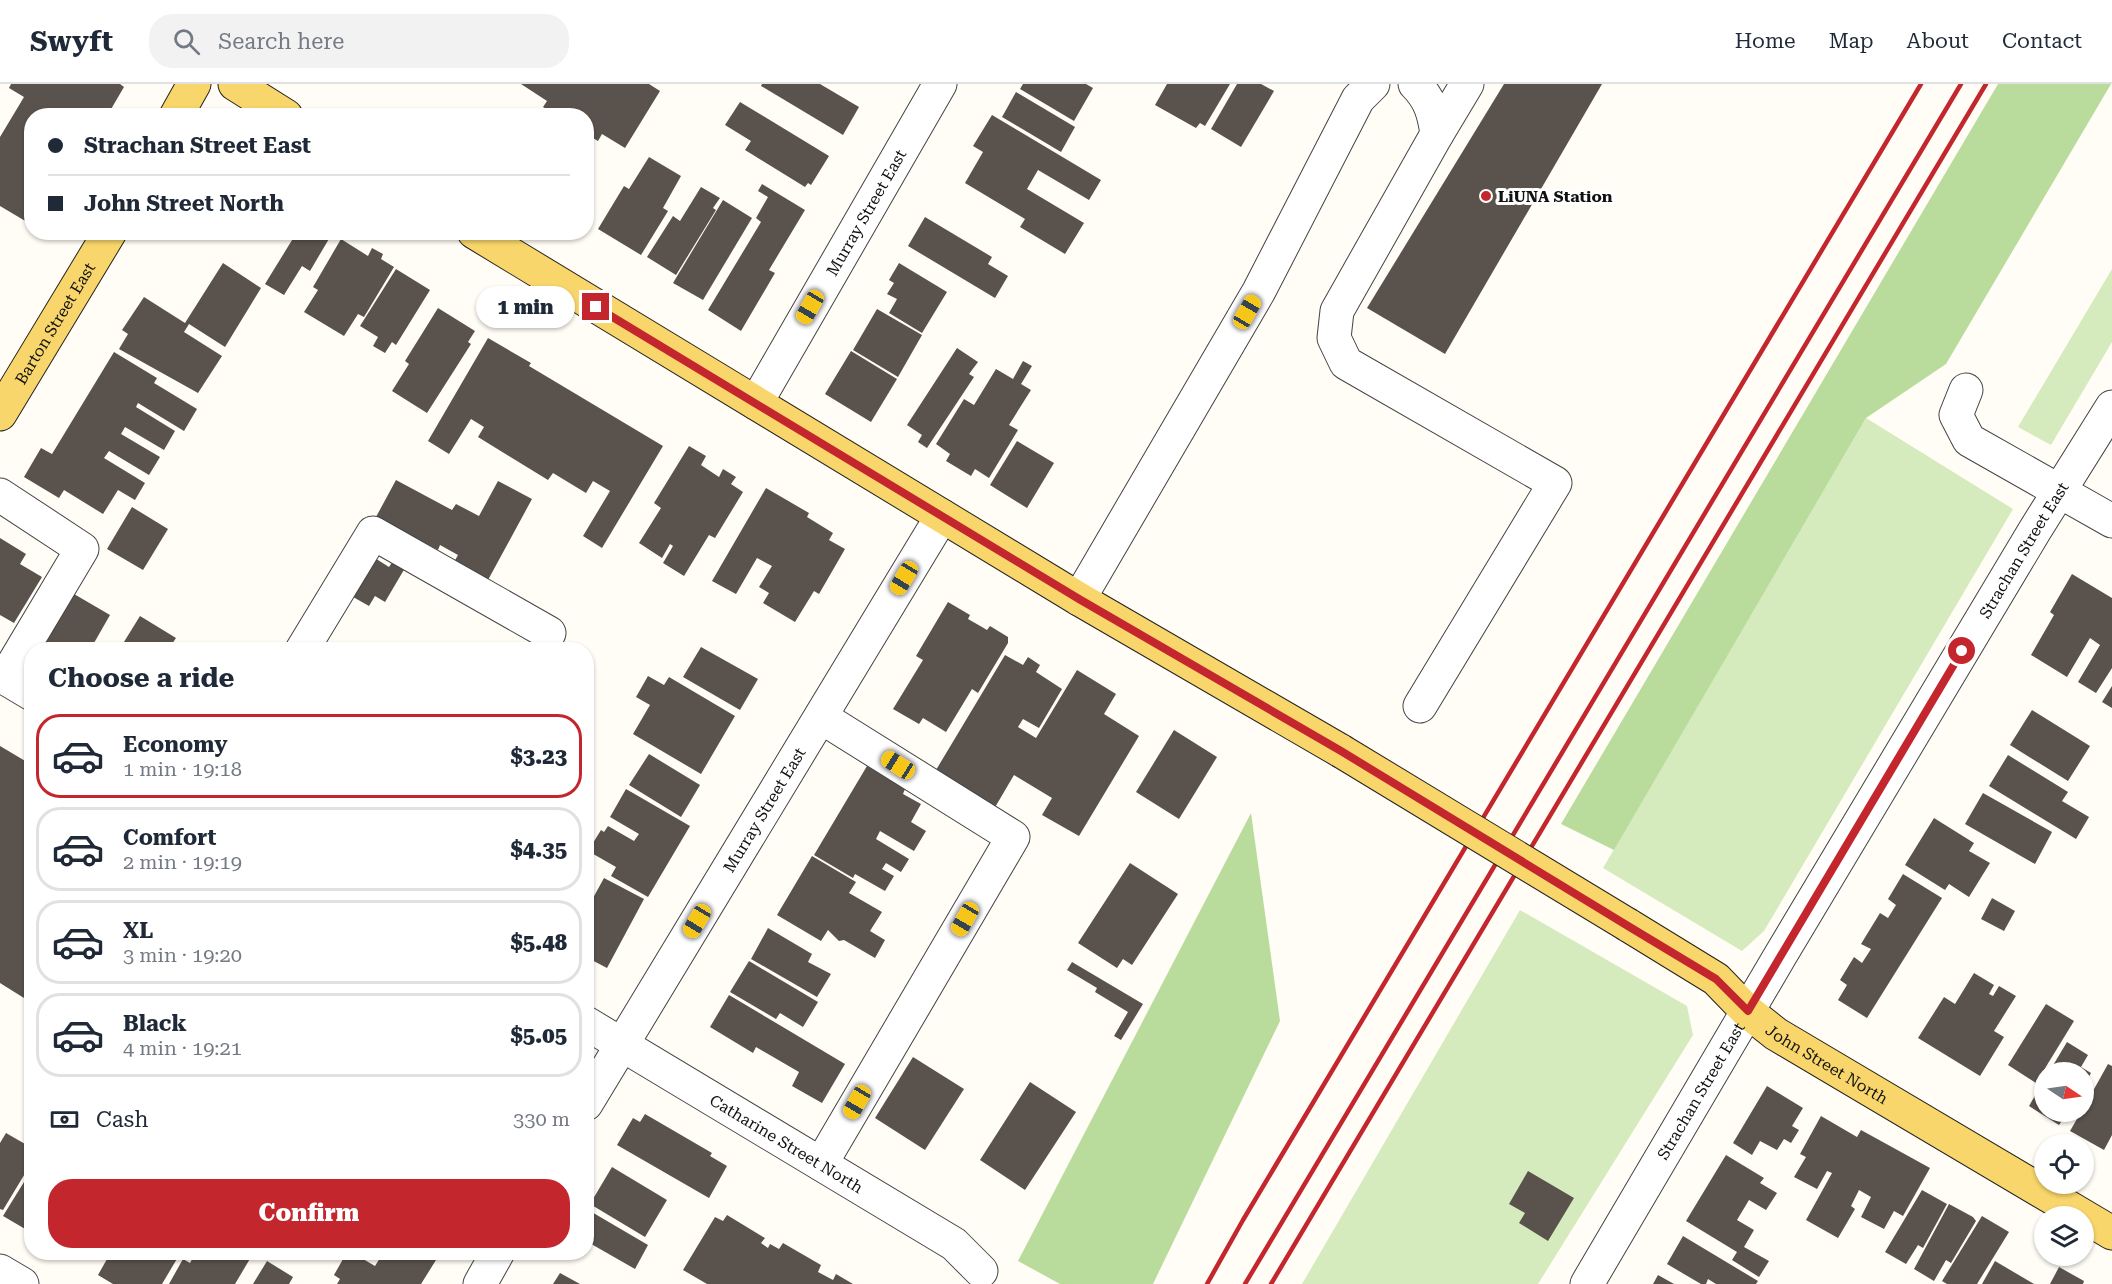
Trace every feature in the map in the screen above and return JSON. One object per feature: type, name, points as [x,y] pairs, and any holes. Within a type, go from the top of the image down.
[{"type":"main road","points":[[180,108],[194,84]]},
{"type":"main road","points":[[235,84],[273,108]]},
{"type":"main road","name":"Barton Street East","points":[[0,414],[105,240]]},
{"type":"main road","name":"John Street North","points":[[487,240],[1079,599],[1341,751],[1716,979],[1748,1011],[1776,1034],[2112,1233]]},
{"type":"street","name":"Murray Street East","points":[[756,403],[940,84]]},
{"type":"street","points":[[1079,599],[1259,291],[1358,99],[1373,84]]},
{"type":"street","points":[[1415,84],[1425,94],[1433,110],[1437,134]]},
{"type":"street","points":[[1420,706],[1555,483],[1346,363],[1334,338],[1337,311],[1467,84]]},
{"type":"street","points":[[1966,390],[1956,415],[1969,440],[2112,521]]},
{"type":"street","name":"Strachan Street East","points":[[1587,1284],[2029,540],[2112,406]]},
{"type":"street","points":[[0,495],[82,549],[33,642]]},
{"type":"street","name":"Murray Street East","points":[[594,1091],[942,516]]},
{"type":"street","points":[[307,642],[373,533],[549,633]]},
{"type":"street","points":[[12,683],[24,660]]},
{"type":"street","points":[[820,1164],[1013,837],[821,717]]},
{"type":"street","name":"Catharine Street North","points":[[594,1028],[954,1244],[981,1271]]},
{"type":"street","points":[[480,1284],[494,1260]]},
{"type":"street","points":[[0,1271],[22,1284]]},
{"type":"green space","points":[[1998,84],[2111,84],[1946,364],[1866,418],[1614,850],[1561,824]]},
{"type":"green space","points":[[2112,269],[2112,342],[2051,445],[2018,427]]},
{"type":"green space","points":[[1866,418],[2013,509],[1764,931],[1742,951],[1603,868]]},
{"type":"green space","points":[[1251,813],[1280,1021],[1153,1284],[1060,1284],[1018,1261]]},
{"type":"green space","points":[[1520,910],[1687,1006],[1693,1035],[1538,1284],[1302,1284]]},
{"type":"building","points":[[11,84],[120,84],[124,87],[112,108],[24,108],[24,220],[0,206],[0,137],[24,97],[9,88]]},
{"type":"building","points":[[521,84],[649,84],[660,91],[625,148],[602,134],[598,141],[594,139],[594,108],[545,108],[547,101]]},
{"type":"building","points":[[762,84],[820,84],[859,107],[843,135],[761,86]]},
{"type":"building","points":[[1023,84],[1086,84],[1093,88],[1074,121],[1020,89]]},
{"type":"building","points":[[1167,84],[1230,84],[1205,126],[1200,123],[1196,128],[1155,105]]},
{"type":"building","points":[[1237,84],[1261,84],[1274,91],[1241,147],[1211,129]]},
{"type":"building","name":"LiUNA Station","points":[[1504,84],[1602,84],[1445,354],[1367,308]]},
{"type":"building","points":[[1016,92],[1075,127],[1061,152],[1002,117]]},
{"type":"building","points":[[740,102],[829,156],[811,185],[808,183],[805,187],[745,150],[751,141],[725,125]]},
{"type":"building","points":[[992,115],[1101,180],[1089,200],[1038,170],[1027,189],[1084,223],[1065,254],[1020,227],[1025,219],[965,183],[983,152],[973,146]]},
{"type":"building","points":[[649,157],[681,176],[663,208],[668,211],[641,255],[598,229],[624,186],[629,189]]},
{"type":"building","points":[[762,184],[805,210],[769,270],[775,273],[741,331],[708,310],[761,222],[756,218],[768,197],[758,191]]},
{"type":"building","points":[[701,187],[720,198],[713,208],[716,210],[676,275],[647,257],[673,216],[680,221]]},
{"type":"building","points":[[723,200],[752,218],[703,300],[673,283]]},
{"type":"building","points":[[925,217],[992,257],[988,264],[1008,276],[995,298],[908,246]]},
{"type":"building","points":[[292,240],[328,240],[310,271],[302,266],[284,295],[265,284]]},
{"type":"building","points":[[340,240],[368,256],[372,248],[383,254],[381,259],[394,267],[364,317],[358,314],[344,336],[304,312],[318,290],[313,287]]},
{"type":"building","points":[[223,263],[261,288],[225,347],[189,324],[184,332],[222,356],[198,393],[119,349],[128,334],[122,330],[144,297],[185,323]]},
{"type":"building","points":[[899,263],[947,292],[922,333],[889,313],[897,299],[887,294],[894,283],[889,280]]},
{"type":"building","points":[[396,269],[430,290],[396,345],[392,342],[385,353],[373,346],[378,337],[360,326]]},
{"type":"building","points":[[438,308],[475,331],[468,342],[471,344],[427,413],[392,391],[409,364],[405,361]]},
{"type":"building","points":[[877,309],[922,335],[898,377],[853,350]]},
{"type":"building","points":[[488,338],[531,363],[529,366],[663,446],[602,548],[583,536],[610,491],[593,481],[586,493],[553,473],[548,480],[478,437],[484,427],[471,419],[449,454],[428,441]]},
{"type":"building","points":[[957,348],[978,362],[969,374],[974,377],[927,448],[918,442],[922,435],[907,425]]},
{"type":"building","points":[[851,351],[897,379],[871,422],[825,394]]},
{"type":"building","points":[[114,352],[157,378],[154,383],[197,409],[184,431],[138,403],[136,407],[175,431],[164,450],[125,427],[121,434],[160,457],[149,475],[109,451],[104,458],[145,483],[135,500],[118,490],[103,514],[64,490],[59,498],[24,477],[41,448],[52,454]]},
{"type":"building","points":[[1023,361],[1032,366],[1021,384],[1031,390],[1009,425],[1018,430],[989,478],[975,469],[971,476],[946,461],[950,454],[936,444],[964,399],[974,405],[996,369],[1013,379]]},
{"type":"building","points":[[1017,441],[1054,463],[1027,508],[990,485]]},
{"type":"building","points":[[689,446],[706,456],[701,465],[719,477],[723,469],[736,477],[731,484],[743,492],[715,538],[709,535],[684,576],[663,563],[673,546],[670,544],[662,558],[639,543],[661,508],[654,503]]},
{"type":"building","points":[[396,480],[452,510],[456,504],[479,516],[498,481],[532,499],[488,580],[454,562],[458,555],[440,545],[438,550],[376,517]]},
{"type":"building","points":[[766,488],[809,513],[807,517],[833,533],[829,540],[845,549],[819,594],[814,591],[795,622],[763,603],[769,593],[759,587],[772,566],[757,558],[736,594],[712,581]]},
{"type":"building","points":[[132,507],[168,529],[143,570],[107,549]]},
{"type":"building","points":[[0,538],[26,554],[20,564],[42,577],[14,623],[0,615]]},
{"type":"building","points":[[370,555],[389,567],[393,561],[405,568],[385,602],[375,596],[369,606],[346,593]]},
{"type":"building","points":[[2072,574],[2112,598],[2112,668],[2096,693],[2078,682],[2100,645],[2090,638],[2067,677],[2031,655],[2054,615],[2050,612]]},
{"type":"building","points":[[74,594],[110,615],[95,642],[46,642]]},
{"type":"building","points":[[948,602],[970,615],[968,619],[987,630],[990,626],[1008,637],[1008,643],[978,693],[972,689],[946,732],[923,718],[919,724],[893,709],[923,660],[916,656]]},
{"type":"building","points":[[140,616],[176,638],[173,642],[124,642]]},
{"type":"building","points":[[701,647],[758,679],[740,710],[683,677]]},
{"type":"building","points":[[1005,655],[1023,665],[1028,657],[1040,665],[1036,672],[1062,689],[1039,728],[1023,719],[1018,727],[1036,738],[1077,670],[1116,694],[1104,714],[1139,736],[1079,836],[1042,815],[1052,798],[1014,775],[994,809],[930,780]]},
{"type":"building","points":[[648,676],[664,685],[669,677],[735,716],[701,774],[633,734],[650,705],[636,697]]},
{"type":"building","points":[[2112,686],[2112,708],[2102,702]]},
{"type":"building","points":[[2032,710],[2090,746],[2068,781],[2010,745]]},
{"type":"building","points":[[1174,730],[1217,757],[1179,819],[1136,792]]},
{"type":"building","points":[[0,746],[24,760],[24,998],[0,983]]},
{"type":"building","points":[[649,754],[700,785],[681,817],[629,785]]},
{"type":"building","points":[[2008,755],[2068,792],[2062,801],[2089,817],[2076,839],[1989,786]]},
{"type":"building","points":[[867,766],[905,789],[903,794],[921,804],[911,822],[926,831],[914,851],[880,831],[876,839],[909,859],[901,872],[886,863],[882,869],[894,876],[885,891],[855,874],[853,878],[814,855]]},
{"type":"building","points":[[626,789],[690,826],[648,897],[611,876],[616,867],[594,854],[594,841],[601,830],[604,832],[608,826],[634,841],[639,834],[610,817]]},
{"type":"building","points":[[1983,793],[2052,832],[2035,864],[1965,824]]},
{"type":"building","points":[[1934,818],[1974,843],[1969,851],[1990,863],[1969,897],[1949,884],[1945,890],[1905,865]]},
{"type":"building","points":[[812,856],[856,882],[849,893],[882,912],[870,931],[885,940],[875,958],[844,940],[839,941],[828,930],[821,941],[777,915]]},
{"type":"building","points":[[1130,863],[1178,894],[1132,965],[1123,959],[1117,968],[1078,943]]},
{"type":"building","points":[[1903,874],[1942,898],[1867,1018],[1838,1000],[1847,985],[1840,980],[1854,957],[1862,963],[1871,949],[1861,944],[1880,913],[1888,918],[1896,905],[1888,899]]},
{"type":"building","points":[[604,878],[644,899],[607,968],[594,961],[594,896]]},
{"type":"building","points":[[1992,898],[2015,911],[2004,931],[1981,919]]},
{"type":"building","points":[[768,928],[812,954],[808,962],[831,974],[817,997],[751,959]]},
{"type":"building","points":[[749,961],[818,1002],[803,1027],[780,1013],[776,1019],[730,992]]},
{"type":"building","points":[[1072,962],[1143,1004],[1121,1040],[1114,1036],[1128,1012],[1095,992],[1097,988],[1067,970]]},
{"type":"building","points":[[1974,973],[1994,985],[1989,994],[1993,996],[1999,986],[2016,996],[1994,1031],[2004,1037],[1980,1076],[1918,1038],[1944,997],[1955,1004]]},
{"type":"building","points":[[729,995],[845,1064],[822,1103],[792,1086],[799,1072],[756,1047],[753,1053],[710,1027]]},
{"type":"building","points":[[2046,1004],[2074,1021],[2049,1062],[2034,1062],[2034,1082],[2008,1065]]},
{"type":"building","points":[[2067,1042],[2088,1055],[2084,1062],[2055,1062]]},
{"type":"building","points":[[913,1057],[964,1089],[925,1150],[875,1118]]},
{"type":"building","points":[[2108,1064],[2112,1066],[2112,1135],[2104,1150],[2094,1144],[2094,1134],[2075,1134],[2070,1131],[2075,1122],[2094,1122],[2094,1089]]},
{"type":"building","points":[[1030,1082],[1076,1112],[1025,1190],[980,1160]]},
{"type":"building","points":[[1767,1086],[1803,1108],[1792,1126],[1799,1130],[1791,1143],[1784,1139],[1777,1150],[1760,1141],[1752,1155],[1733,1143]]},
{"type":"building","points":[[2034,1097],[2034,1109],[2029,1106]]},
{"type":"building","points":[[645,1114],[712,1153],[710,1156],[727,1166],[709,1198],[617,1145],[633,1118],[640,1122]]},
{"type":"building","points":[[1821,1116],[1857,1137],[1861,1130],[1930,1168],[1903,1216],[1894,1211],[1884,1229],[1861,1217],[1871,1197],[1859,1190],[1851,1206],[1855,1209],[1838,1238],[1806,1220],[1832,1173],[1827,1171],[1817,1189],[1794,1177],[1806,1157],[1800,1154]]},
{"type":"building","points":[[6,1133],[24,1143],[24,1175],[3,1210],[0,1209],[0,1143]]},
{"type":"building","points":[[1726,1155],[1764,1178],[1760,1183],[1777,1193],[1766,1210],[1749,1200],[1737,1220],[1754,1230],[1744,1247],[1769,1261],[1759,1277],[1732,1260],[1737,1252],[1686,1221]]},
{"type":"building","points":[[612,1167],[667,1200],[645,1237],[594,1206],[594,1197]]},
{"type":"building","points":[[1528,1171],[1574,1198],[1548,1241],[1519,1223],[1525,1213],[1509,1204]]},
{"type":"building","points":[[24,1182],[24,1228],[3,1216]]},
{"type":"building","points":[[1922,1190],[1947,1204],[1923,1248],[1918,1245],[1906,1264],[1885,1252]]},
{"type":"building","points":[[1949,1204],[1976,1221],[1951,1263],[1946,1260],[1934,1281],[1914,1269]]},
{"type":"building","points":[[594,1213],[648,1245],[635,1269],[594,1246]]},
{"type":"building","points":[[727,1215],[765,1238],[761,1243],[768,1248],[770,1244],[779,1249],[783,1243],[821,1265],[818,1272],[833,1280],[836,1274],[853,1284],[707,1284],[683,1270],[715,1217],[723,1221]]},
{"type":"building","points":[[1982,1216],[2009,1232],[1977,1284],[1947,1284],[1942,1281]]},
{"type":"building","points":[[1683,1236],[1758,1281],[1756,1284],[1716,1284],[1708,1279],[1706,1284],[1701,1284],[1667,1264]]},
{"type":"building","points":[[106,1260],[176,1260],[162,1284],[113,1284],[98,1275]]},
{"type":"building","points":[[182,1260],[190,1263],[192,1260],[249,1260],[235,1284],[169,1284]]},
{"type":"building","points":[[342,1260],[365,1260],[375,1266],[379,1260],[436,1260],[421,1284],[337,1284],[340,1279],[334,1275]]},
{"type":"building","points":[[267,1261],[293,1277],[289,1284],[253,1284]]},
{"type":"building","points":[[1995,1261],[2034,1284],[1982,1284]]},
{"type":"building","points":[[2059,1267],[2084,1281],[2083,1284],[2050,1284]]},
{"type":"building","points":[[560,1273],[580,1284],[553,1284]]},
{"type":"building","points":[[1658,1275],[1674,1284],[1653,1284]]},
{"type":"railway","points":[[1207,1284],[1921,84]]},
{"type":"railway","points":[[1245,1284],[1961,84]]},
{"type":"railway","points":[[1271,1284],[1986,84]]},
{"type":"place","name":"LiUNA Station","points":[[1486,196]]},
{"type":"route","points":[[596,307],[1079,599],[1341,751],[1716,979],[1748,1011],[1962,651]]}]
